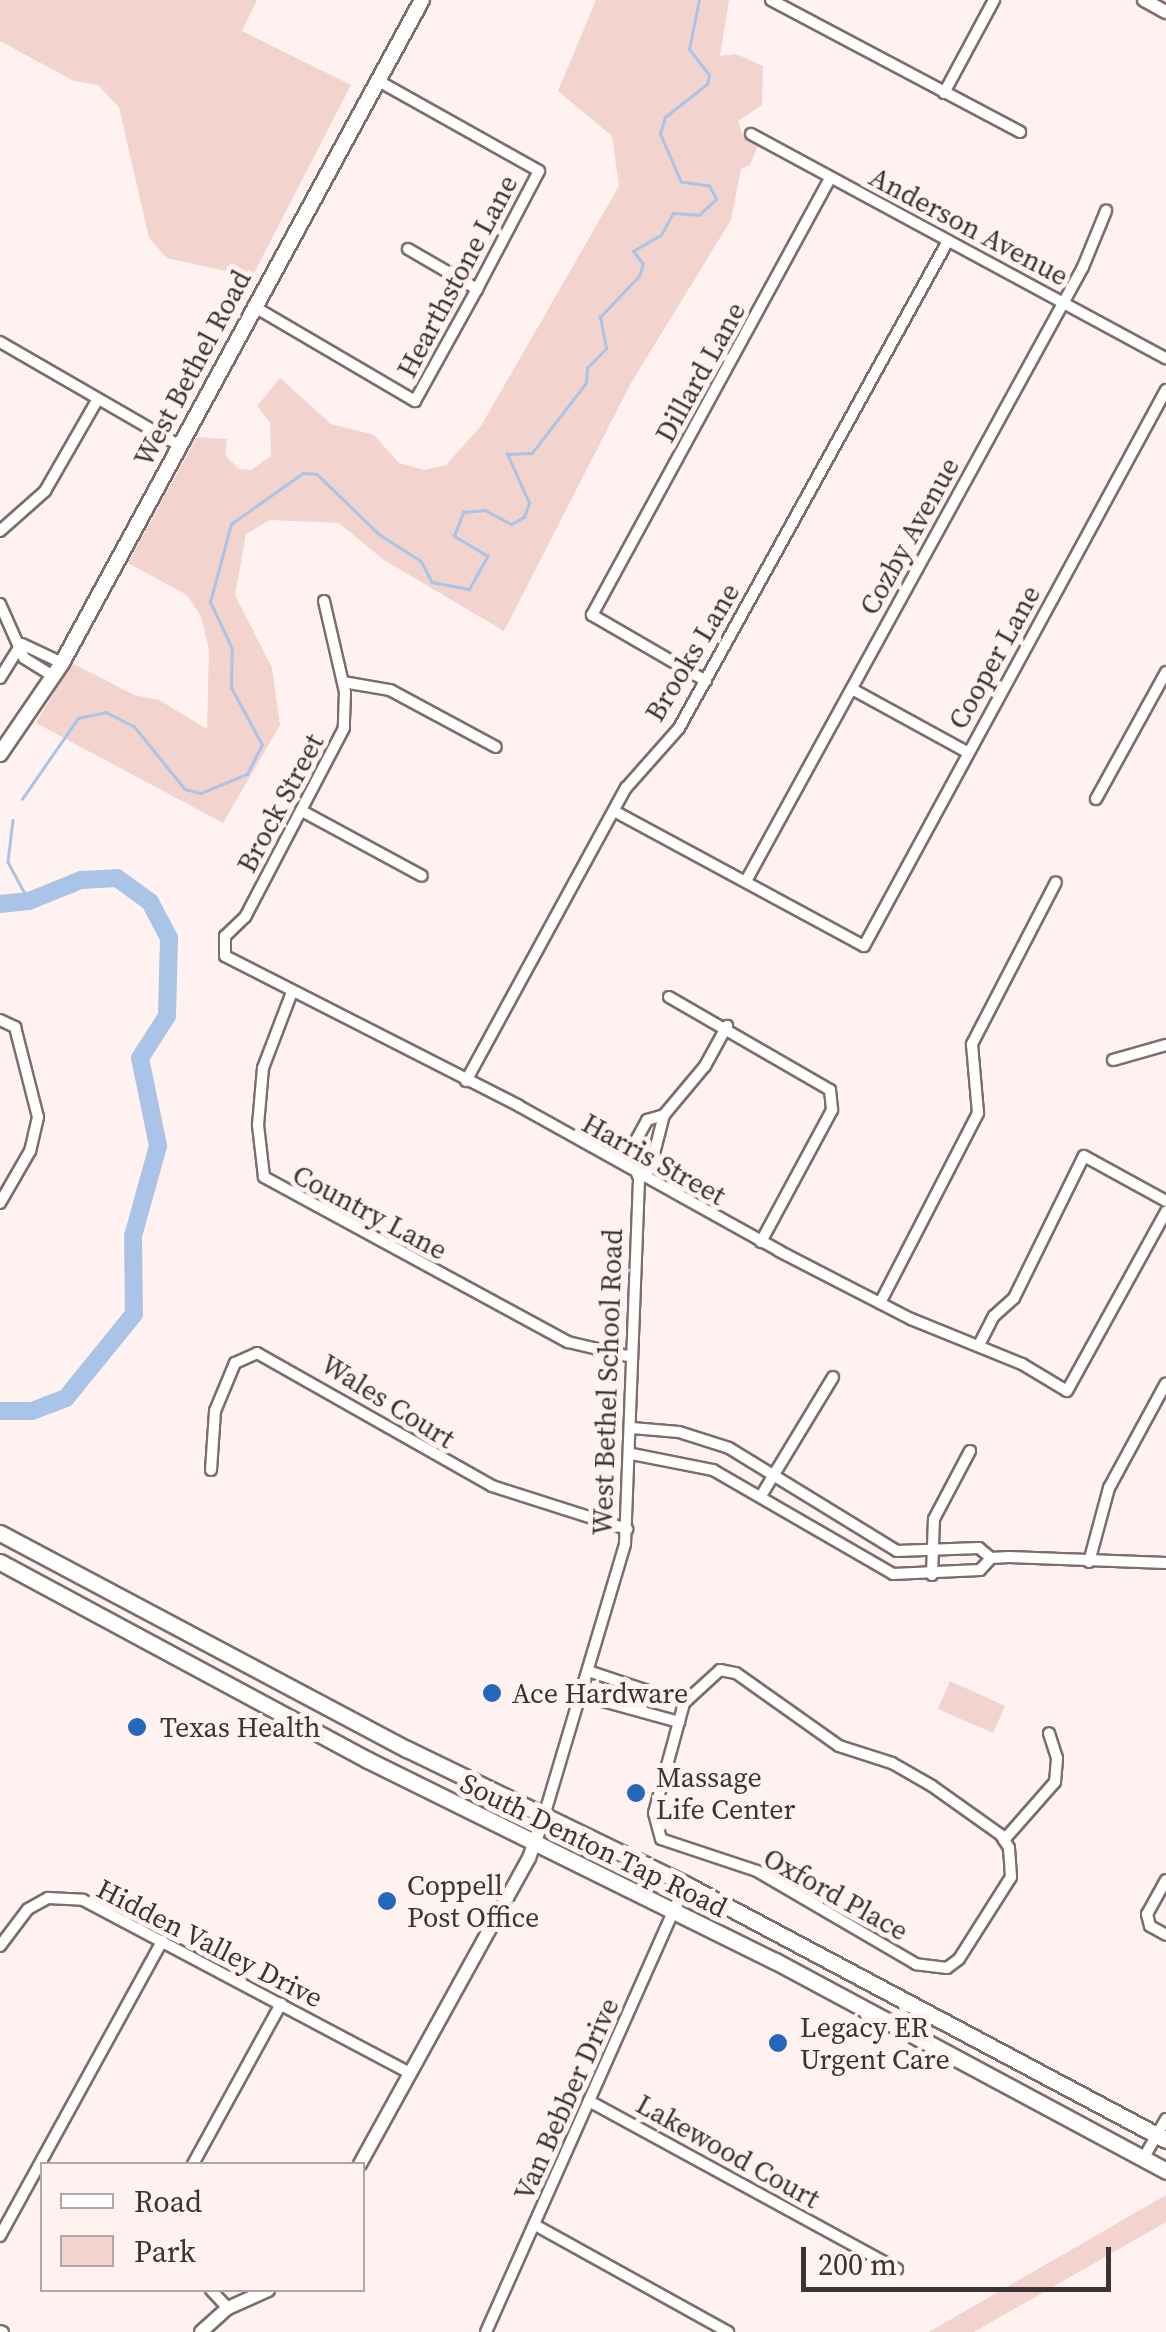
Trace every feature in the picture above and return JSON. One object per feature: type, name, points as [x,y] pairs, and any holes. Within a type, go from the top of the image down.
[{"type":"main road","name":"West Bethel Road","points":[[0,754],[62,663],[422,0]]},
{"type":"main road","name":"South Denton Tap Road","points":[[0,1533],[264,1675],[686,1884],[1161,2138]]},
{"type":"main road","name":"South Denton Tap Road","points":[[0,1562],[535,1846],[880,2018],[1166,2171]]},
{"type":"main road","points":[[135,1634],[147,1612]]},
{"type":"main road","points":[[252,1697],[264,1675]]},
{"type":"main road","points":[[880,2018],[893,1994]]},
{"type":"street","points":[[771,0],[1020,132]]},
{"type":"street","points":[[944,93],[994,0]]},
{"type":"street","points":[[1144,0],[1166,12]]},
{"type":"street","name":"Hearthstone Lane","points":[[253,306],[415,400],[477,290],[539,172],[377,80]]},
{"type":"street","name":"Anderson Avenue","points":[[751,134],[1166,358]]},
{"type":"street","name":"Dillard Lane","points":[[706,681],[598,623],[592,615],[830,178]]},
{"type":"street","name":"Cozby Avenue","points":[[746,881],[1064,301],[1106,211]]},
{"type":"street","name":"Brooks Lane","points":[[466,1081],[614,810],[642,764],[679,728],[706,681],[948,240]]},
{"type":"street","points":[[408,248],[477,290]]},
{"type":"street","points":[[0,342],[180,446]]},
{"type":"street","name":"Cooper Lane","points":[[746,881],[864,946],[1166,390]]},
{"type":"street","points":[[0,531],[46,491],[98,399]]},
{"type":"street","name":"Brock Street","points":[[225,956],[224,936],[245,917],[344,728],[342,682],[324,601]]},
{"type":"street","points":[[0,604],[22,644],[24,658],[54,677]]},
{"type":"street","points":[[22,644],[62,663]]},
{"type":"street","points":[[0,678],[22,644]]},
{"type":"street","points":[[1096,799],[1166,672]]},
{"type":"street","points":[[342,682],[390,690],[496,747]]},
{"type":"street","points":[[852,688],[967,752]]},
{"type":"street","points":[[614,810],[746,881]]},
{"type":"street","points":[[302,811],[422,876]]},
{"type":"street","points":[[880,1303],[978,1113],[972,1044],[1056,882]]},
{"type":"street","name":"Harris Street","points":[[225,956],[466,1081],[761,1242],[880,1303],[980,1343],[1067,1391],[1166,1212]]},
{"type":"street","name":"Country Lane","points":[[292,992],[264,1060],[258,1125],[264,1177],[568,1342],[632,1358]]},
{"type":"street","points":[[670,997],[824,1081],[832,1099],[761,1242]]},
{"type":"street","points":[[0,1020],[14,1027],[36,1086],[38,1117],[30,1151],[0,1203]]},
{"type":"street","points":[[639,1177],[650,1169],[664,1115],[705,1066],[727,1026]]},
{"type":"street","points":[[1113,1060],[1166,1045]]},
{"type":"street","name":"West Bethel School Road","points":[[544,1816],[627,1529],[639,1177],[629,1154],[647,1120],[664,1115]]},
{"type":"street","points":[[980,1343],[994,1316],[1014,1298],[1084,1156],[1166,1201]]},
{"type":"street","name":"Wales Court","points":[[211,1470],[215,1411],[236,1363],[256,1352],[480,1480],[627,1529]]},
{"type":"street","points":[[761,1496],[834,1377]]},
{"type":"street","points":[[1089,1562],[1092,1530],[1108,1488],[1166,1383]]},
{"type":"street","points":[[632,1428],[707,1440],[897,1551],[980,1548],[991,1558],[1166,1563]]},
{"type":"street","points":[[932,1576],[934,1519],[970,1451]]},
{"type":"street","points":[[632,1454],[713,1470],[885,1572],[932,1576],[980,1570],[991,1558]]},
{"type":"street","points":[[581,1695],[679,1722],[684,1703],[703,1680],[720,1670],[736,1673],[840,1746],[892,1763],[1007,1844],[1055,1782],[1057,1758],[1049,1733]]},
{"type":"street","points":[[588,1671],[684,1703]]},
{"type":"street","name":"Oxford Place","points":[[679,1722],[654,1813],[661,1839],[757,1871],[896,1954],[932,1968],[960,1959],[1011,1877],[1007,1844]]},
{"type":"street","points":[[361,2162],[535,1846],[544,1816]]},
{"type":"street","points":[[1166,1880],[1147,1914],[1150,1926],[1166,1935]]},
{"type":"street","name":"Van Bebber Drive","points":[[486,2332],[686,1884]]},
{"type":"street","name":"Hidden Valley Drive","points":[[0,1946],[10,1927],[48,1898],[83,1900],[410,2074]]},
{"type":"street","points":[[41,2162],[162,1941]]},
{"type":"street","points":[[194,2162],[281,2004]]},
{"type":"street","name":"Lakewood Court","points":[[589,2101],[898,2269]]},
{"type":"street","points":[[1143,2158],[1161,2138],[1166,2119]]},
{"type":"street","points":[[0,2236],[40,2163]]},
{"type":"street","points":[[535,2224],[728,2332]]},
{"type":"street","points":[[212,2292],[228,2308]]},
{"type":"street","points":[[202,2332],[228,2308],[264,2292]]},
{"type":"green space","points":[[0,0],[257,0],[242,31],[351,85],[252,277],[167,258],[149,238],[119,107],[98,85],[74,81],[0,41]]},
{"type":"green space","points":[[596,0],[729,0],[720,56],[736,54],[763,66],[762,105],[738,121],[744,138],[758,145],[750,165],[741,169],[731,220],[631,383],[504,631],[384,560],[339,523],[270,520],[246,534],[235,595],[272,668],[280,725],[223,823],[36,723],[72,663],[134,695],[159,700],[207,729],[209,650],[201,616],[187,595],[128,563],[197,437],[227,439],[225,455],[239,469],[251,470],[271,456],[270,422],[257,406],[280,378],[331,424],[374,435],[399,463],[424,470],[446,465],[481,426],[619,186],[612,136],[558,91]]},
{"type":"green space","points":[[950,1681],[1005,1706],[993,1733],[938,1709]]},
{"type":"green space","points":[[1166,2195],[1166,2222],[974,2332],[929,2332]]},
{"type":"waterway","points":[[22,799],[78,718],[106,712],[134,726],[185,789],[201,793],[247,774],[262,745],[231,688],[232,649],[210,602],[231,524],[303,473],[317,474],[379,534],[421,561],[432,582],[469,589],[487,556],[454,536],[463,512],[485,510],[511,524],[524,517],[529,503],[507,454],[532,453],[586,383],[587,368],[606,348],[600,317],[639,276],[643,264],[633,251],[661,235],[673,213],[699,215],[716,199],[709,186],[681,182],[660,134],[665,117],[707,84],[709,75],[689,49],[699,0]]},
{"type":"waterway","points":[[13,820],[8,862],[29,901]]},
{"type":"waterway","points":[[0,904],[29,901],[81,880],[117,878],[150,902],[169,938],[167,1016],[140,1058],[158,1146],[133,1236],[134,1314],[66,1398],[32,1411],[0,1411]]},
{"type":"place","name":"Ace Hardware","points":[[492,1693]]},
{"type":"place","name":"Texas Health","points":[[137,1727]]},
{"type":"place","name":"Massage Life Center","points":[[636,1793]]},
{"type":"place","name":"Coppell Post Office","points":[[387,1901]]},
{"type":"place","name":"Legacy ER Urgent Care","points":[[778,2043]]}]
